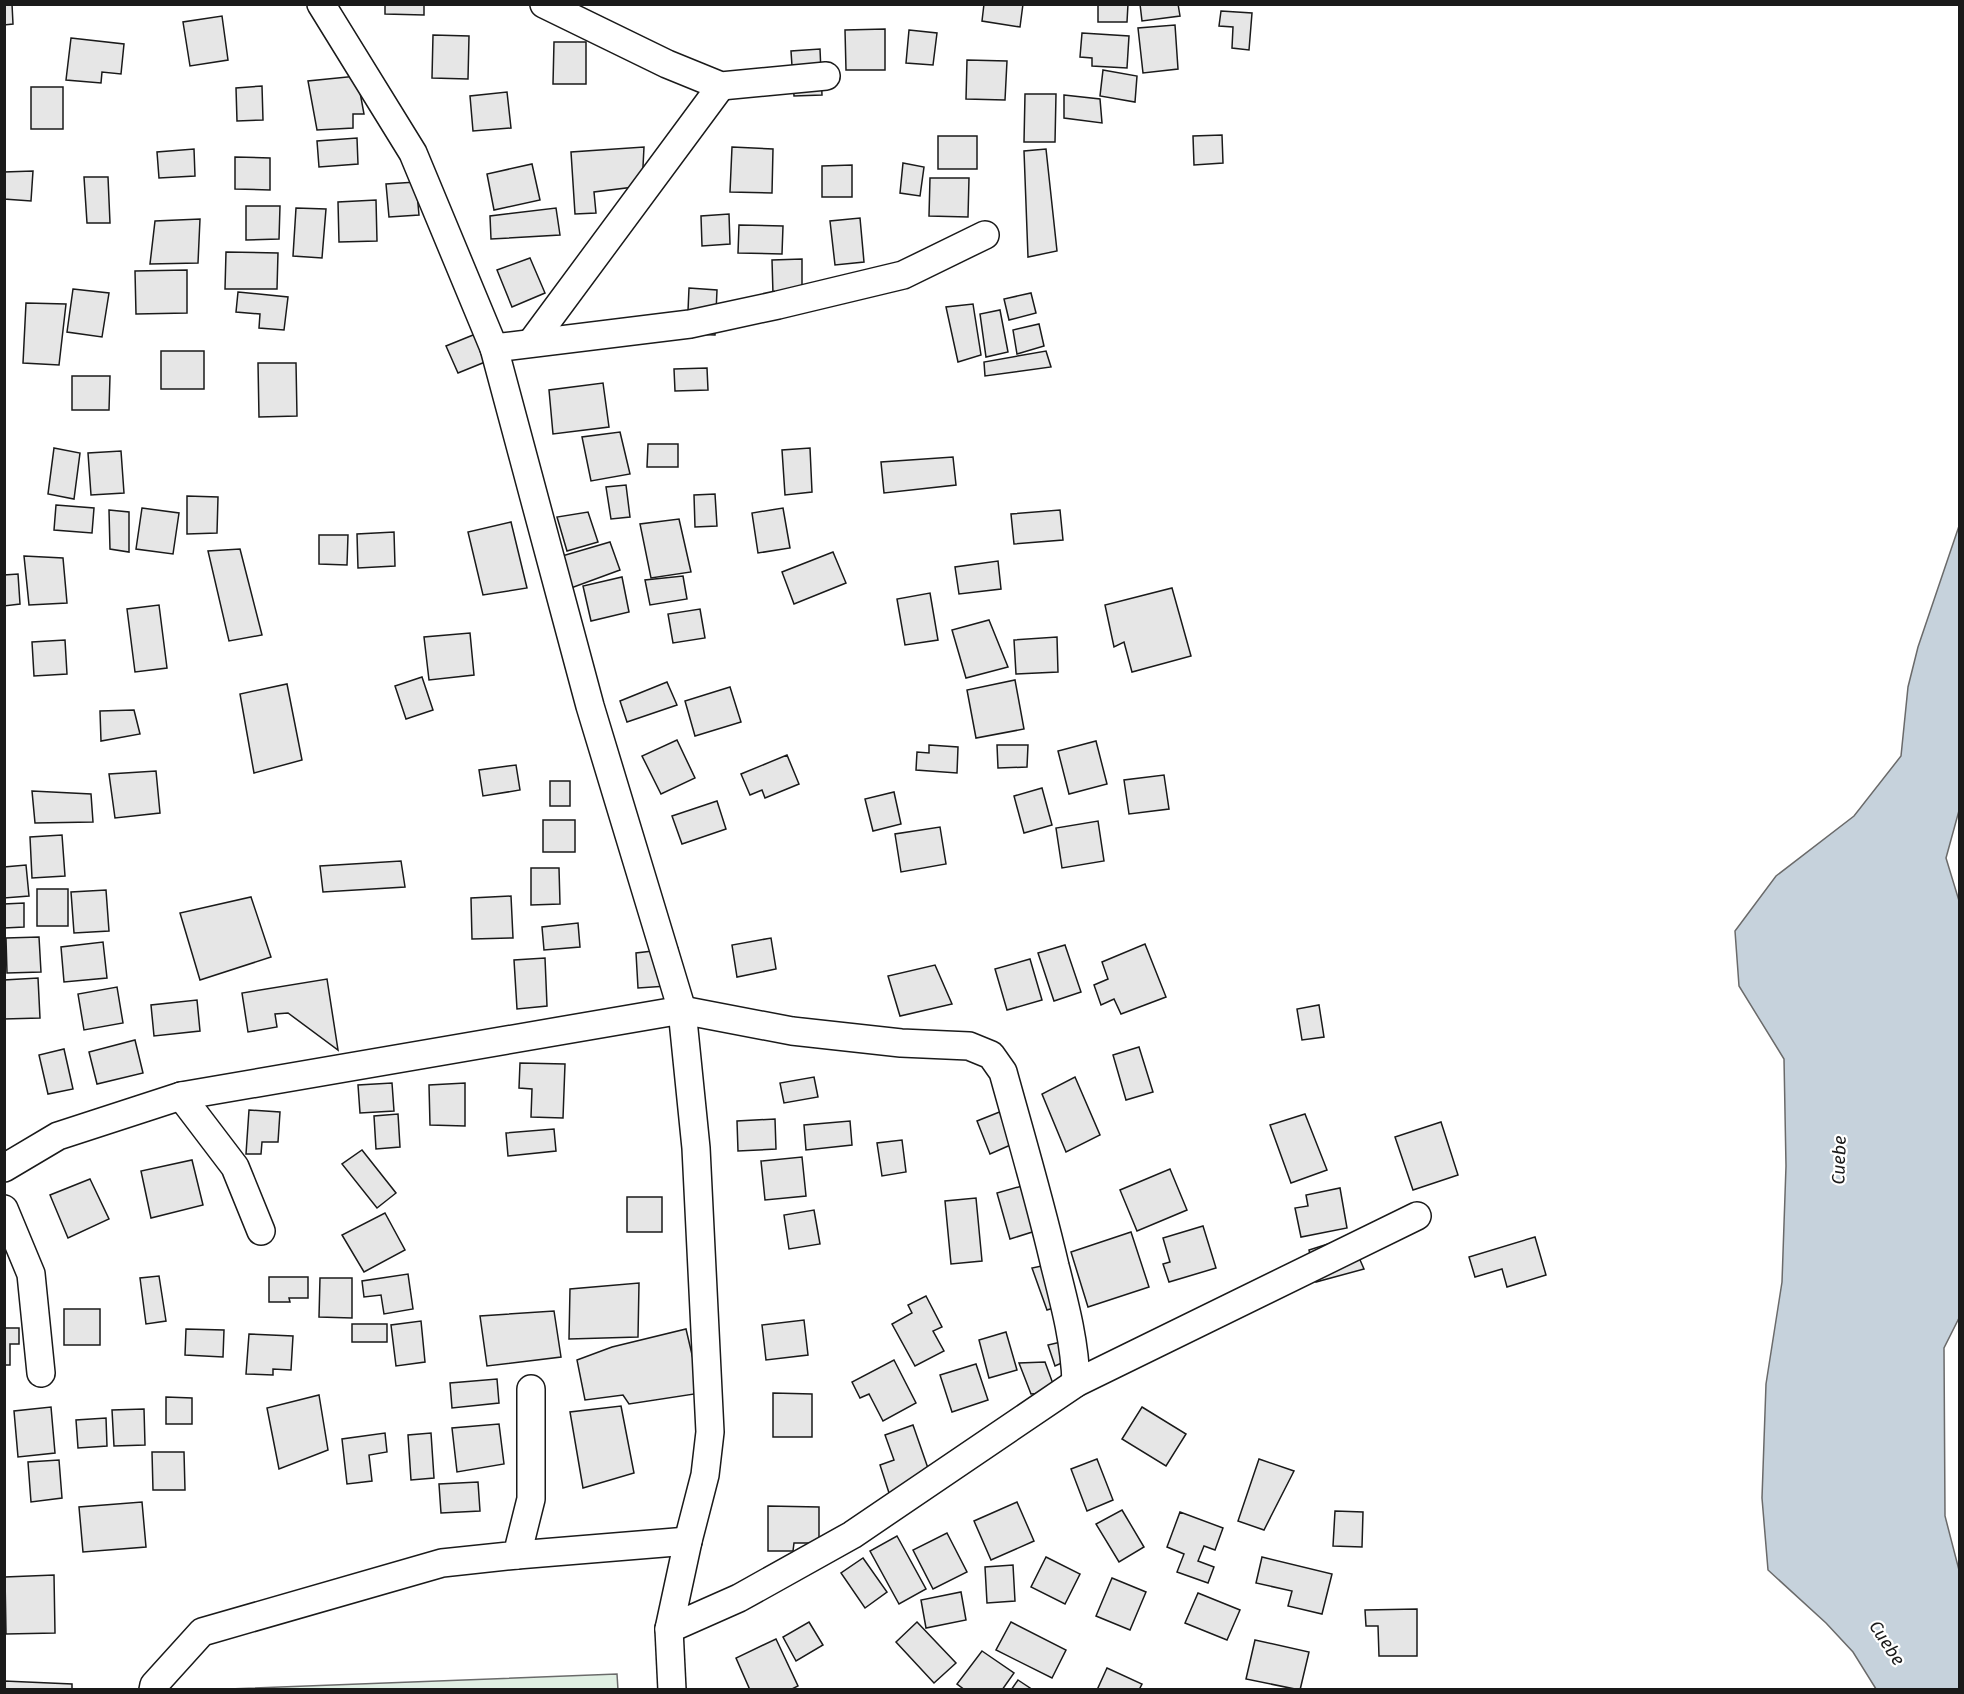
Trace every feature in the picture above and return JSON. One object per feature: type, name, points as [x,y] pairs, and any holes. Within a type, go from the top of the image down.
[{"type":"street","points":[[544,4],[667,63],[721,86],[826,76]]},
{"type":"street","points":[[324,5],[413,153],[494,348],[590,706],[682,1010],[696,1148],[711,1432],[705,1475],[669,1629],[672,1689]]},
{"type":"street","points":[[531,343],[721,86]]},
{"type":"street","points":[[494,348],[690,324],[778,305],[903,274],[985,235]]},
{"type":"street","points":[[4,1168],[58,1136],[181,1096],[682,1010],[792,1031],[901,1043],[969,1046],[992,1054],[1003,1072],[1046,1227],[1068,1319],[1076,1383]]},
{"type":"street","points":[[181,1096],[235,1167],[261,1231]]},
{"type":"street","points":[[4,1209],[31,1274],[41,1373]]},
{"type":"street","points":[[669,1629],[739,1598],[852,1535],[1076,1383],[1417,1216]]},
{"type":"street","points":[[517,1555],[531,1499],[531,1389]]},
{"type":"street","points":[[153,1689],[154,1684],[202,1632],[442,1563],[688,1541]]},
{"type":"green space","points":[[617,1674],[618,1690],[228,1689]]},
{"type":"water","name":"Cuebe","points":[[1959,526],[1960,807],[1946,858],[1960,904],[1960,1316],[1944,1348],[1945,1516],[1959,1570],[1959,1689],[1876,1689],[1853,1652],[1826,1623],[1768,1570],[1762,1498],[1766,1384],[1782,1282],[1786,1166],[1784,1059],[1739,986],[1735,931],[1776,876],[1854,816],[1901,756],[1908,687],[1918,647]]},
{"type":"building","points":[[4,4],[12,4],[13,24],[4,25]]},
{"type":"building","points":[[385,4],[424,4],[424,15],[385,14]]},
{"type":"building","points":[[984,4],[1023,4],[1020,27],[982,21]]},
{"type":"building","points":[[1098,4],[1128,4],[1127,22],[1098,22]]},
{"type":"building","points":[[1140,4],[1178,4],[1180,16],[1142,21]]},
{"type":"building","points":[[1221,11],[1252,13],[1249,50],[1232,48],[1233,27],[1219,26]]},
{"type":"building","points":[[222,16],[228,60],[190,66],[183,22]]},
{"type":"building","points":[[1175,25],[1178,69],[1143,73],[1138,28]]},
{"type":"building","points":[[885,29],[885,70],[846,70],[845,30]]},
{"type":"building","points":[[909,30],[937,33],[933,65],[906,63]]},
{"type":"building","points":[[1082,33],[1129,36],[1127,68],[1092,66],[1092,58],[1080,57]]},
{"type":"building","points":[[433,35],[469,36],[468,79],[432,78]]},
{"type":"building","points":[[71,38],[124,44],[121,74],[102,72],[101,83],[66,80]]},
{"type":"building","points":[[554,42],[586,42],[586,84],[553,84]]},
{"type":"building","points":[[820,49],[822,95],[794,96],[791,51]]},
{"type":"building","points":[[967,60],[1007,61],[1005,100],[966,99]]},
{"type":"building","points":[[1103,70],[1137,76],[1135,102],[1100,96]]},
{"type":"building","points":[[357,76],[364,114],[353,114],[353,128],[317,130],[308,81]]},
{"type":"building","points":[[262,86],[263,120],[237,121],[236,88]]},
{"type":"building","points":[[31,87],[63,87],[63,129],[31,129]]},
{"type":"building","points":[[507,92],[511,128],[473,131],[470,96]]},
{"type":"building","points":[[1025,94],[1056,94],[1055,142],[1024,142]]},
{"type":"building","points":[[1064,95],[1100,99],[1102,123],[1064,118]]},
{"type":"building","points":[[1222,135],[1223,163],[1194,165],[1193,136]]},
{"type":"building","points":[[938,136],[977,136],[977,169],[938,169]]},
{"type":"building","points":[[357,138],[358,164],[319,167],[317,141]]},
{"type":"building","points":[[644,147],[642,186],[594,192],[596,213],[575,214],[571,152]]},
{"type":"building","points":[[732,147],[773,149],[772,193],[730,192]]},
{"type":"building","points":[[194,149],[195,176],[159,178],[157,152]]},
{"type":"building","points":[[1046,149],[1057,251],[1028,257],[1024,151]]},
{"type":"building","points":[[235,157],[270,158],[270,190],[235,189]]},
{"type":"building","points":[[903,163],[924,167],[920,196],[900,193]]},
{"type":"building","points":[[532,164],[540,200],[494,210],[487,174]]},
{"type":"building","points":[[852,165],[852,197],[822,197],[822,166]]},
{"type":"building","points":[[33,171],[31,201],[4,199],[4,172]]},
{"type":"building","points":[[84,177],[108,177],[110,223],[87,223]]},
{"type":"building","points":[[930,178],[969,178],[968,217],[929,216]]},
{"type":"building","points":[[416,182],[419,215],[389,217],[386,184]]},
{"type":"building","points":[[376,200],[377,241],[339,242],[338,202]]},
{"type":"building","points":[[246,206],[280,206],[279,239],[246,240]]},
{"type":"building","points":[[296,208],[326,209],[322,258],[293,256]]},
{"type":"building","points":[[556,208],[560,235],[491,239],[490,216]]},
{"type":"building","points":[[729,214],[730,244],[702,246],[701,216]]},
{"type":"building","points":[[860,218],[864,262],[835,265],[830,221]]},
{"type":"building","points":[[200,219],[198,263],[150,264],[155,221]]},
{"type":"building","points":[[739,225],[783,226],[782,254],[738,253]]},
{"type":"building","points":[[226,252],[278,253],[277,289],[225,289]]},
{"type":"building","points":[[530,258],[545,293],[512,307],[497,270]]},
{"type":"building","points":[[802,259],[802,294],[773,294],[772,260]]},
{"type":"building","points":[[187,270],[187,313],[136,314],[135,271]]},
{"type":"building","points":[[689,288],[717,290],[715,335],[687,334]]},
{"type":"building","points":[[73,289],[109,293],[102,337],[67,332]]},
{"type":"building","points":[[238,292],[288,297],[284,330],[259,328],[260,314],[236,312]]},
{"type":"building","points":[[1031,293],[1036,313],[1009,320],[1004,299]]},
{"type":"building","points":[[26,303],[66,304],[59,365],[23,363]]},
{"type":"building","points":[[973,304],[981,355],[958,362],[946,307]]},
{"type":"building","points":[[1000,310],[1008,352],[986,357],[980,314]]},
{"type":"building","points":[[1039,324],[1044,346],[1017,354],[1013,330]]},
{"type":"building","points":[[478,333],[490,360],[458,373],[446,346]]},
{"type":"building","points":[[161,351],[204,351],[204,389],[161,389]]},
{"type":"building","points":[[1046,351],[1051,367],[985,376],[984,362]]},
{"type":"building","points":[[258,363],[296,363],[297,416],[259,417]]},
{"type":"building","points":[[707,368],[708,390],[675,391],[674,369]]},
{"type":"building","points":[[72,376],[110,376],[109,410],[72,410]]},
{"type":"building","points":[[603,383],[609,427],[553,434],[549,390]]},
{"type":"building","points":[[620,432],[630,474],[591,481],[582,437]]},
{"type":"building","points":[[648,444],[678,444],[678,467],[647,467]]},
{"type":"building","points":[[54,448],[80,453],[74,499],[48,494]]},
{"type":"building","points":[[810,448],[812,492],[785,495],[782,450]]},
{"type":"building","points":[[121,451],[124,493],[91,495],[88,453]]},
{"type":"building","points":[[953,457],[956,485],[884,493],[881,462]]},
{"type":"building","points":[[626,485],[630,517],[611,519],[606,487]]},
{"type":"building","points":[[715,494],[717,526],[695,527],[694,495]]},
{"type":"building","points":[[187,496],[218,497],[217,533],[187,534]]},
{"type":"building","points":[[56,505],[94,508],[92,533],[54,530]]},
{"type":"building","points":[[142,508],[179,513],[173,554],[136,549]]},
{"type":"building","points":[[783,508],[790,548],[758,553],[752,513]]},
{"type":"building","points":[[109,510],[129,512],[129,552],[110,549]]},
{"type":"building","points":[[1060,510],[1063,540],[1014,544],[1011,514]]},
{"type":"building","points":[[588,512],[598,542],[567,551],[557,517]]},
{"type":"building","points":[[679,519],[691,572],[651,578],[640,524]]},
{"type":"building","points":[[511,522],[527,588],[483,595],[468,532]]},
{"type":"building","points":[[394,532],[395,566],[358,568],[357,534]]},
{"type":"building","points":[[319,535],[348,535],[347,565],[319,564]]},
{"type":"building","points":[[610,542],[620,570],[571,588],[562,556]]},
{"type":"building","points":[[240,549],[262,635],[229,641],[208,551]]},
{"type":"building","points":[[833,552],[846,583],[794,604],[782,572]]},
{"type":"building","points":[[24,556],[63,558],[67,603],[29,605]]},
{"type":"building","points":[[998,561],[1001,589],[959,594],[955,567]]},
{"type":"building","points":[[18,574],[20,604],[4,606],[4,575]]},
{"type":"building","points":[[683,576],[687,599],[650,605],[645,580]]},
{"type":"building","points":[[622,577],[629,612],[591,621],[583,586]]},
{"type":"building","points":[[1172,588],[1191,656],[1132,672],[1124,642],[1114,647],[1105,605]]},
{"type":"building","points":[[930,593],[938,640],[905,645],[897,599]]},
{"type":"building","points":[[159,605],[167,668],[135,672],[127,609]]},
{"type":"building","points":[[700,609],[705,638],[673,643],[668,614]]},
{"type":"building","points":[[989,620],[1008,667],[966,678],[952,630]]},
{"type":"building","points":[[470,633],[474,675],[429,680],[424,637]]},
{"type":"building","points":[[1057,637],[1058,672],[1016,674],[1014,640]]},
{"type":"building","points":[[65,640],[67,674],[34,676],[32,642]]},
{"type":"building","points":[[422,677],[433,710],[406,719],[395,686]]},
{"type":"building","points":[[1015,680],[1024,729],[976,738],[967,690]]},
{"type":"building","points":[[667,682],[677,705],[627,722],[620,701]]},
{"type":"building","points":[[287,684],[302,760],[254,773],[240,694]]},
{"type":"building","points":[[730,687],[741,722],[695,736],[685,701]]},
{"type":"building","points":[[134,710],[140,734],[101,741],[100,711]]},
{"type":"building","points":[[677,740],[695,778],[661,794],[642,756]]},
{"type":"building","points":[[1096,741],[1107,784],[1069,794],[1058,751]]},
{"type":"building","points":[[929,745],[958,747],[957,773],[916,770],[917,752],[929,753]]},
{"type":"building","points":[[997,745],[1028,745],[1027,767],[998,768]]},
{"type":"building","points":[[787,755],[799,784],[765,798],[762,790],[750,795],[741,774]]},
{"type":"building","points":[[516,765],[520,790],[483,796],[479,770]]},
{"type":"building","points":[[156,771],[160,813],[115,818],[109,774]]},
{"type":"building","points":[[1164,775],[1169,809],[1129,814],[1124,780]]},
{"type":"building","points":[[550,781],[570,781],[570,806],[550,806]]},
{"type":"building","points":[[1042,788],[1052,825],[1024,833],[1014,796]]},
{"type":"building","points":[[32,791],[91,794],[93,822],[35,823]]},
{"type":"building","points":[[894,792],[901,824],[873,831],[865,799]]},
{"type":"building","points":[[717,801],[726,829],[682,844],[672,816]]},
{"type":"building","points":[[543,820],[575,820],[575,852],[543,852]]},
{"type":"building","points":[[1098,821],[1104,861],[1062,868],[1056,828]]},
{"type":"building","points":[[940,827],[946,864],[901,872],[895,834]]},
{"type":"building","points":[[62,835],[65,876],[32,878],[30,837]]},
{"type":"building","points":[[401,861],[405,887],[323,892],[320,866]]},
{"type":"building","points":[[26,865],[29,896],[4,898],[4,867]]},
{"type":"building","points":[[531,868],[559,868],[560,904],[531,905]]},
{"type":"building","points":[[37,889],[68,889],[68,926],[37,926]]},
{"type":"building","points":[[106,890],[109,931],[74,933],[71,892]]},
{"type":"building","points":[[511,896],[513,938],[472,939],[471,898]]},
{"type":"building","points":[[251,897],[271,957],[200,980],[180,913]]},
{"type":"building","points":[[24,903],[24,927],[4,928],[4,904]]},
{"type":"building","points":[[578,923],[580,947],[544,950],[542,927]]},
{"type":"building","points":[[39,937],[41,972],[7,973],[6,938]]},
{"type":"building","points":[[771,938],[776,969],[737,977],[732,945]]},
{"type":"building","points":[[103,942],[107,978],[64,982],[61,947]]},
{"type":"building","points":[[1145,944],[1166,997],[1121,1014],[1114,999],[1101,1005],[1094,985],[1108,979],[1102,962]]},
{"type":"building","points":[[1065,945],[1081,992],[1054,1001],[1038,953]]},
{"type":"building","points":[[678,948],[682,985],[638,988],[636,953]]},
{"type":"building","points":[[545,958],[547,1006],[517,1009],[514,960]]},
{"type":"building","points":[[1030,959],[1042,1000],[1007,1010],[995,969]]},
{"type":"building","points":[[935,965],[952,1004],[900,1016],[888,976]]},
{"type":"building","points":[[38,978],[40,1018],[4,1019],[4,980]]},
{"type":"building","points":[[327,979],[338,1050],[288,1013],[275,1014],[277,1027],[248,1032],[242,993]]},
{"type":"building","points":[[117,987],[123,1023],[84,1030],[78,994]]},
{"type":"building","points":[[197,1000],[200,1031],[154,1036],[151,1005]]},
{"type":"building","points":[[1319,1005],[1324,1037],[1302,1040],[1297,1009]]},
{"type":"building","points":[[135,1040],[143,1073],[97,1084],[89,1052]]},
{"type":"building","points":[[1139,1047],[1153,1092],[1126,1100],[1113,1055]]},
{"type":"building","points":[[64,1049],[73,1089],[48,1094],[39,1055]]},
{"type":"building","points":[[520,1063],[565,1064],[563,1118],[531,1117],[532,1089],[519,1088]]},
{"type":"building","points":[[814,1077],[818,1097],[784,1103],[780,1083]]},
{"type":"building","points":[[1075,1077],[1100,1135],[1066,1152],[1042,1094]]},
{"type":"building","points":[[392,1083],[394,1111],[360,1113],[358,1085]]},
{"type":"building","points":[[465,1083],[465,1126],[430,1125],[429,1085]]},
{"type":"building","points":[[249,1110],[280,1112],[278,1142],[262,1142],[261,1154],[246,1154]]},
{"type":"building","points":[[1002,1111],[1015,1143],[990,1154],[977,1121]]},
{"type":"building","points":[[398,1114],[400,1147],[376,1149],[374,1116]]},
{"type":"building","points":[[1305,1114],[1327,1170],[1291,1183],[1270,1125]]},
{"type":"building","points":[[775,1119],[776,1149],[738,1151],[737,1121]]},
{"type":"building","points":[[850,1121],[852,1145],[806,1150],[804,1125]]},
{"type":"building","points":[[1441,1122],[1458,1175],[1413,1190],[1395,1137]]},
{"type":"building","points":[[554,1129],[556,1151],[508,1156],[506,1133]]},
{"type":"building","points":[[902,1140],[906,1172],[882,1176],[877,1143]]},
{"type":"building","points":[[362,1150],[396,1193],[377,1208],[342,1164]]},
{"type":"building","points":[[802,1157],[806,1196],[765,1200],[761,1161]]},
{"type":"building","points":[[192,1160],[203,1205],[151,1218],[141,1171]]},
{"type":"building","points":[[1170,1169],[1187,1210],[1137,1231],[1120,1190]]},
{"type":"building","points":[[90,1179],[109,1219],[68,1238],[50,1195]]},
{"type":"building","points":[[1029,1184],[1042,1229],[1010,1239],[997,1193]]},
{"type":"building","points":[[1340,1188],[1347,1228],[1301,1237],[1295,1208],[1308,1206],[1306,1195]]},
{"type":"building","points":[[627,1197],[662,1197],[662,1232],[627,1232]]},
{"type":"building","points":[[976,1198],[982,1261],[951,1264],[945,1201]]},
{"type":"building","points":[[814,1210],[820,1244],[789,1249],[784,1215]]},
{"type":"building","points":[[385,1213],[405,1250],[364,1272],[342,1235]]},
{"type":"building","points":[[1203,1226],[1216,1268],[1169,1282],[1163,1264],[1170,1262],[1163,1238]]},
{"type":"building","points":[[1131,1232],[1149,1287],[1088,1307],[1071,1252]]},
{"type":"building","points":[[1350,1237],[1364,1269],[1316,1282],[1309,1250]]},
{"type":"building","points":[[1535,1237],[1546,1275],[1507,1287],[1502,1269],[1475,1277],[1469,1257]]},
{"type":"building","points":[[1061,1262],[1069,1303],[1047,1310],[1032,1268]]},
{"type":"building","points":[[408,1274],[413,1309],[384,1314],[381,1295],[364,1297],[362,1281]]},
{"type":"building","points":[[159,1276],[166,1321],[146,1324],[140,1278]]},
{"type":"building","points":[[269,1277],[308,1277],[308,1298],[289,1298],[290,1302],[269,1302]]},
{"type":"building","points":[[320,1278],[352,1278],[352,1318],[319,1317]]},
{"type":"building","points":[[639,1283],[638,1337],[569,1339],[570,1289]]},
{"type":"building","points":[[926,1296],[942,1327],[933,1331],[944,1351],[915,1366],[892,1324],[912,1313],[908,1305]]},
{"type":"building","points":[[64,1309],[100,1309],[100,1345],[64,1345]]},
{"type":"building","points":[[554,1311],[561,1357],[487,1366],[480,1316]]},
{"type":"building","points":[[804,1320],[808,1355],[766,1360],[762,1325]]},
{"type":"building","points":[[421,1321],[425,1362],[396,1366],[391,1325]]},
{"type":"building","points":[[352,1324],[387,1324],[387,1342],[352,1342]]},
{"type":"building","points":[[4,1328],[19,1328],[19,1344],[10,1344],[10,1365],[4,1365]]},
{"type":"building","points":[[186,1329],[224,1330],[223,1357],[185,1355]]},
{"type":"building","points":[[686,1329],[701,1393],[629,1404],[623,1395],[585,1400],[577,1360],[612,1347]]},
{"type":"building","points":[[1006,1332],[1017,1370],[989,1378],[979,1340]]},
{"type":"building","points":[[249,1334],[293,1336],[291,1370],[273,1369],[273,1375],[246,1374]]},
{"type":"building","points":[[1078,1338],[1084,1353],[1055,1366],[1048,1345]]},
{"type":"building","points":[[894,1360],[916,1403],[883,1421],[869,1394],[860,1398],[852,1382]]},
{"type":"building","points":[[1045,1362],[1056,1392],[1031,1394],[1019,1363]]},
{"type":"building","points":[[976,1364],[988,1400],[952,1412],[940,1375]]},
{"type":"building","points":[[497,1379],[499,1403],[452,1408],[450,1383]]},
{"type":"building","points":[[773,1393],[812,1394],[812,1437],[773,1437]]},
{"type":"building","points":[[319,1395],[328,1450],[279,1469],[267,1408]]},
{"type":"building","points":[[166,1397],[192,1398],[192,1424],[166,1424]]},
{"type":"building","points":[[621,1406],[634,1473],[583,1488],[570,1412]]},
{"type":"building","points":[[51,1407],[55,1453],[18,1457],[14,1411]]},
{"type":"building","points":[[1142,1407],[1186,1434],[1166,1466],[1122,1439]]},
{"type":"building","points":[[144,1409],[145,1445],[114,1446],[112,1410]]},
{"type":"building","points":[[106,1418],[107,1446],[78,1448],[76,1420]]},
{"type":"building","points":[[499,1424],[504,1464],[457,1472],[452,1428]]},
{"type":"building","points":[[913,1425],[930,1474],[891,1499],[880,1465],[894,1460],[885,1435]]},
{"type":"building","points":[[385,1433],[387,1452],[369,1455],[372,1481],[347,1484],[342,1439]]},
{"type":"building","points":[[431,1433],[434,1478],[411,1480],[408,1435]]},
{"type":"building","points":[[152,1452],[184,1452],[185,1490],[153,1490]]},
{"type":"building","points":[[1097,1459],[1113,1500],[1087,1511],[1071,1469]]},
{"type":"building","points":[[1259,1459],[1294,1471],[1264,1530],[1238,1521]]},
{"type":"building","points":[[59,1460],[62,1498],[31,1502],[28,1462]]},
{"type":"building","points":[[478,1482],[480,1511],[441,1513],[439,1484]]},
{"type":"building","points":[[142,1502],[146,1547],[83,1552],[79,1507]]},
{"type":"building","points":[[1017,1502],[1034,1541],[991,1560],[974,1521]]},
{"type":"building","points":[[768,1506],[819,1507],[819,1543],[794,1543],[793,1551],[768,1551]]},
{"type":"building","points":[[1122,1510],[1144,1547],[1119,1562],[1096,1524]]},
{"type":"building","points":[[1335,1511],[1363,1512],[1362,1547],[1333,1546]]},
{"type":"building","points":[[1180,1512],[1223,1528],[1215,1550],[1204,1546],[1198,1561],[1214,1567],[1208,1583],[1177,1572],[1184,1554],[1167,1547]]},
{"type":"building","points":[[947,1533],[967,1572],[933,1589],[913,1550]]},
{"type":"building","points":[[897,1536],[926,1589],[899,1604],[870,1551]]},
{"type":"building","points":[[1046,1557],[1080,1574],[1065,1604],[1031,1587]]},
{"type":"building","points":[[1262,1557],[1332,1574],[1322,1614],[1288,1606],[1292,1591],[1256,1583]]},
{"type":"building","points":[[863,1558],[887,1592],[865,1608],[841,1573]]},
{"type":"building","points":[[1013,1565],[1015,1601],[987,1603],[985,1567]]},
{"type":"building","points":[[54,1575],[55,1633],[6,1634],[5,1577]]},
{"type":"building","points":[[1112,1578],[1146,1592],[1130,1630],[1096,1616]]},
{"type":"building","points":[[961,1592],[966,1620],[926,1628],[921,1600]]},
{"type":"building","points":[[1198,1593],[1240,1610],[1227,1640],[1185,1623]]},
{"type":"building","points":[[1417,1609],[1417,1656],[1379,1656],[1378,1626],[1366,1626],[1365,1610]]},
{"type":"building","points":[[809,1622],[823,1645],[796,1661],[783,1637]]},
{"type":"building","points":[[917,1622],[956,1663],[934,1683],[896,1642]]},
{"type":"building","points":[[1011,1622],[1066,1650],[1052,1678],[996,1650]]},
{"type":"building","points":[[776,1639],[798,1686],[790,1690],[750,1690],[736,1658]]},
{"type":"building","points":[[1255,1640],[1309,1652],[1300,1690],[1246,1679]]},
{"type":"building","points":[[982,1651],[1014,1673],[1002,1690],[965,1690],[957,1684]]},
{"type":"building","points":[[1107,1668],[1142,1684],[1139,1690],[1097,1690]]},
{"type":"building","points":[[1018,1680],[1033,1690],[1011,1690]]},
{"type":"building","points":[[4,1681],[72,1684],[72,1690],[4,1690]]}]
